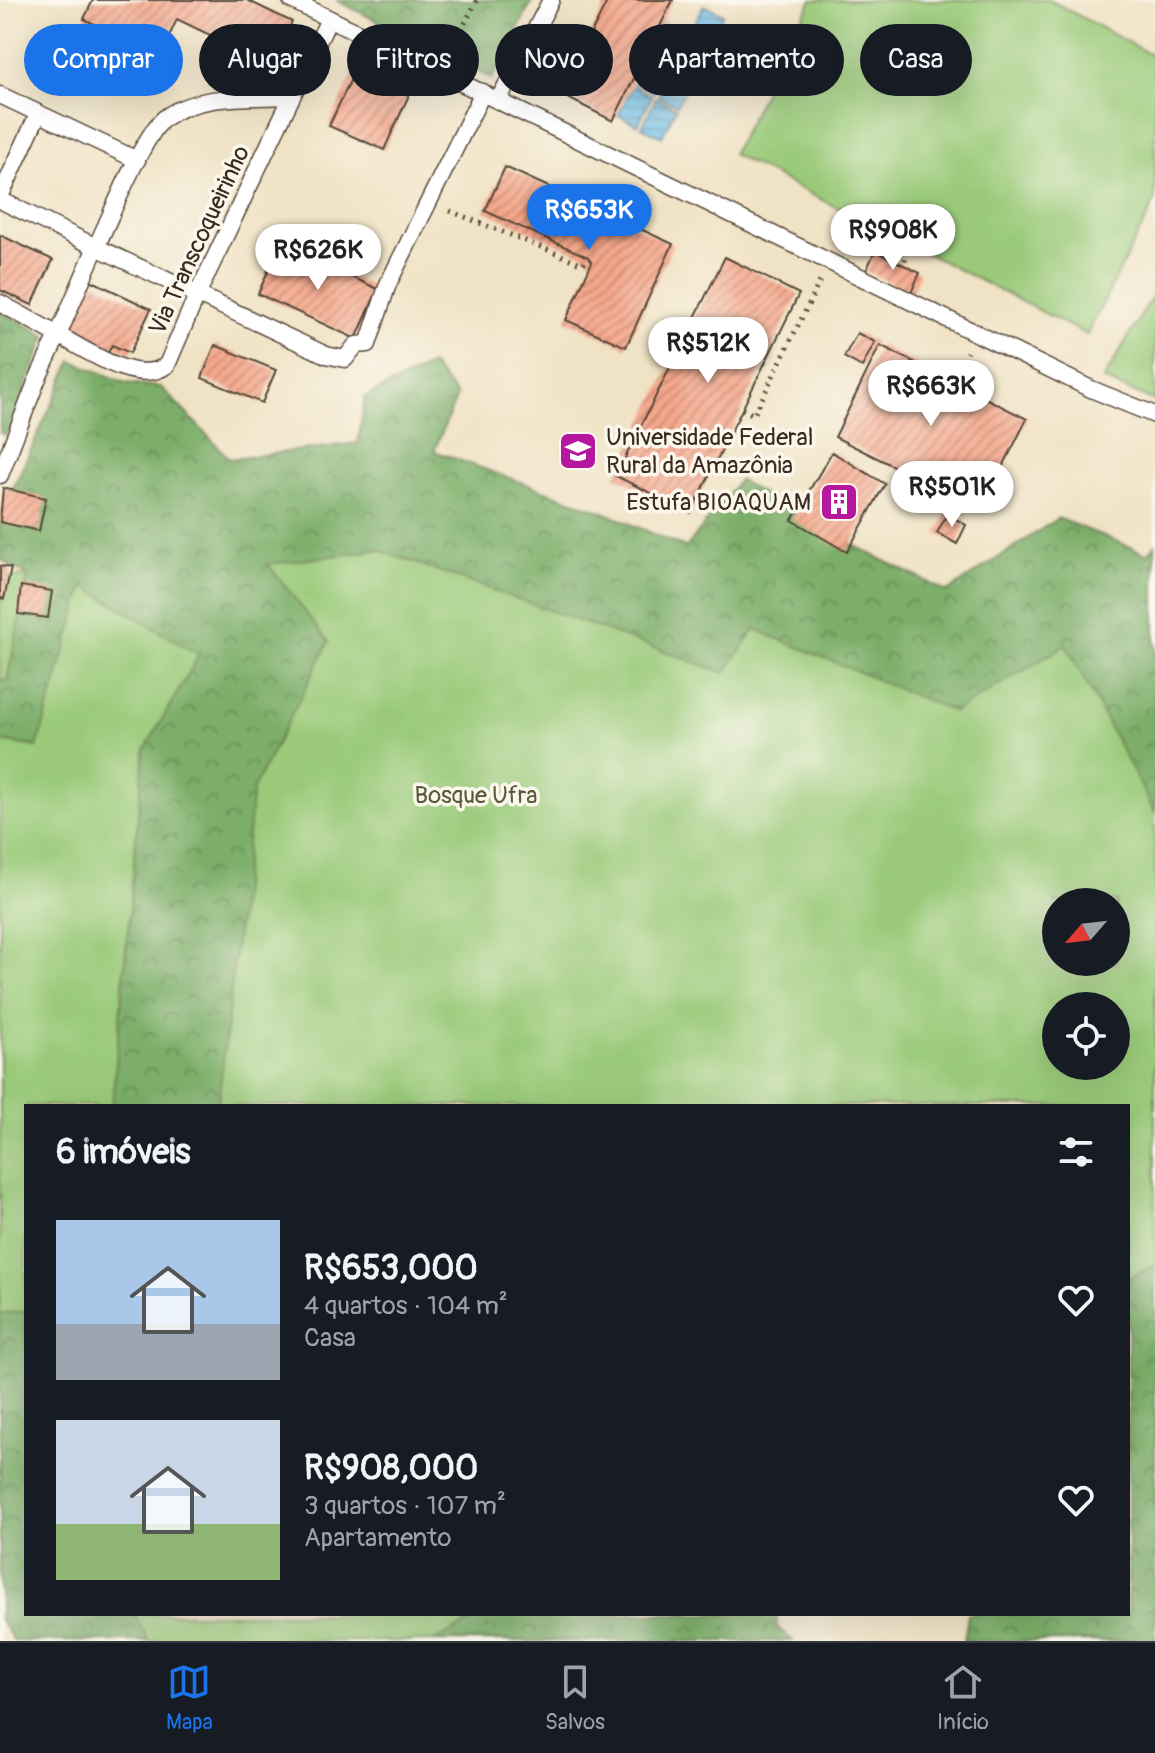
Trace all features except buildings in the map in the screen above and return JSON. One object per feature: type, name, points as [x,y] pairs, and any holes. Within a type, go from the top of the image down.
[{"type":"lane","points":[[291,0],[347,27]]},
{"type":"lane","points":[[499,99],[551,0]]},
{"type":"lane","name":"Via Transcoqueirinho","points":[[327,24],[329,19]]},
{"type":"lane","points":[[479,90],[1091,389],[1155,415]]},
{"type":"lane","points":[[38,114],[0,198],[197,295],[326,355],[345,359],[356,345],[368,344],[388,284],[483,92]]},
{"type":"lane","points":[[0,95],[137,160]]},
{"type":"lane","points":[[0,475],[37,380],[149,134],[165,117],[191,104],[292,96]]},
{"type":"lane","name":"Via Transcoqueirinho","points":[[58,335],[140,374],[159,372],[167,365],[292,96]]},
{"type":"lane","points":[[0,303],[58,335]]},
{"type":"path","points":[[464,24],[477,0]]},
{"type":"path","points":[[427,201],[583,264],[588,257]]},
{"type":"path","points":[[742,409],[754,415],[846,224],[908,252],[903,265]]},
{"type":"path","points":[[953,382],[976,333]]},
{"type":"green space","points":[[336,0],[533,0],[521,24],[495,24],[495,73],[492,79],[479,72],[479,24],[383,24]]},
{"type":"green space","points":[[812,0],[1050,0],[1155,57],[1155,201],[1087,335],[732,154],[762,96],[844,96],[844,24],[800,24]]},
{"type":"green space","points":[[1155,292],[1155,401],[1103,380]]},
{"type":"green space","points":[[0,311],[46,336],[6,435],[0,433]]},
{"type":"green space","name":"Bosque Ufra","points":[[72,361],[126,383],[161,387],[230,459],[358,443],[365,397],[431,365],[457,396],[434,451],[601,511],[686,548],[739,480],[829,533],[947,592],[1058,518],[1148,554],[1155,545],[1155,1641],[964,1641],[968,1616],[1130,1616],[1130,1104],[112,1104],[144,751],[199,655],[37,747],[0,741],[0,679],[7,680],[28,576],[0,559],[0,516]]},
{"type":"green space","name":"Bosque Ufra","points":[[379,550],[725,673],[755,629],[954,712],[1066,645],[1155,813],[1155,1265],[1130,1278],[1130,1104],[218,1104],[253,789],[329,642],[268,564]]},
{"type":"green space","points":[[28,576],[7,681],[0,679],[0,578]]},
{"type":"green space","points":[[84,586],[199,655],[144,751],[112,1104],[24,1104],[24,1311],[0,1314],[0,741],[37,747]]},
{"type":"green space","points":[[0,1297],[24,1298],[24,1616],[777,1616],[777,1627],[793,1641],[14,1641],[0,1620]]},
{"type":"green space","points":[[135,1616],[482,1616],[434,1641],[149,1641]]},
{"type":"water","points":[[704,5],[723,14],[718,24],[694,24]]},
{"type":"water","points":[[629,94],[652,96],[638,125],[618,115]]},
{"type":"water","points":[[658,96],[682,96],[677,105]]},
{"type":"water","points":[[656,98],[676,108],[662,137],[642,127]]},
{"type":"place","name":"Universidade Federal Rural da Amazônia","points":[[578,451]]},
{"type":"place","name":"Estufa BIOAQUAM","points":[[839,502]]}]
